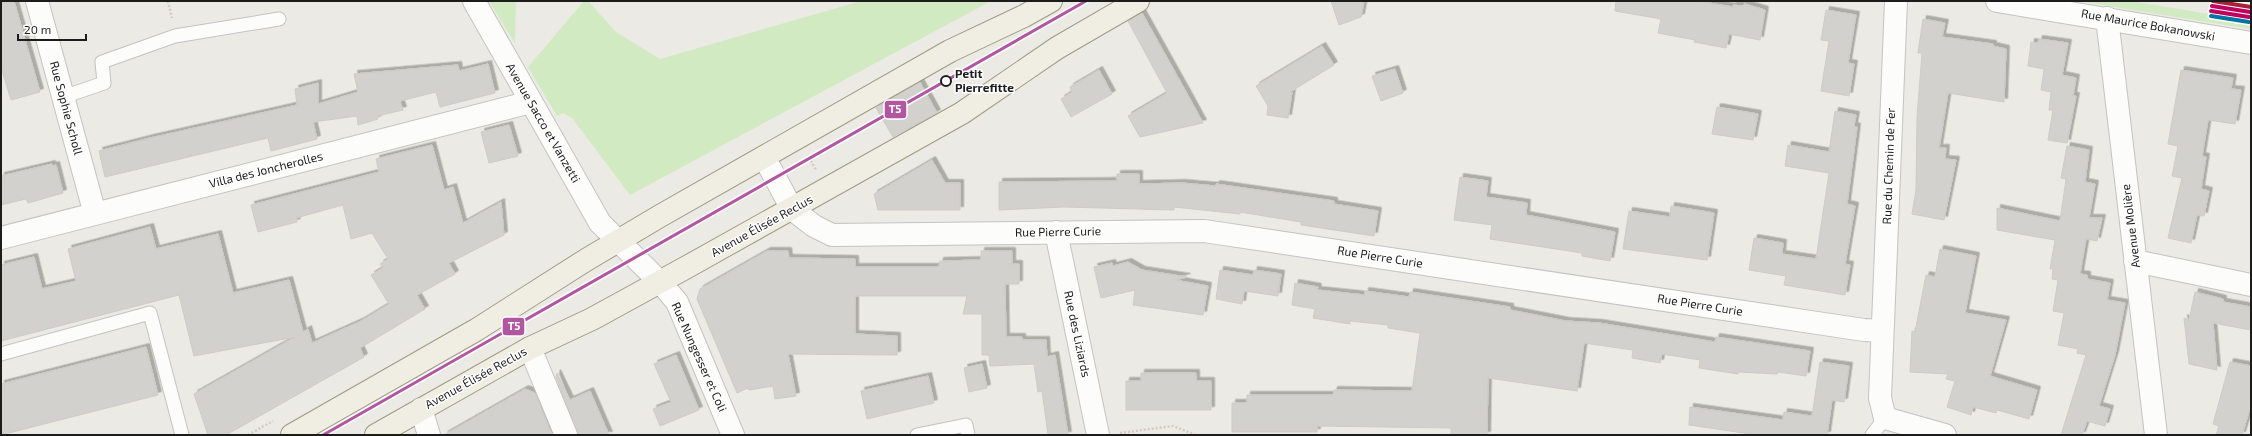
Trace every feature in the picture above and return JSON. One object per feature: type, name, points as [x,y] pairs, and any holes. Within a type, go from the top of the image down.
[{"type":"main road","points":[[292,435],[476,330],[618,242],[764,157],[950,51],[1024,16],[1051,1]]},
{"type":"main road","name":"Avenue Élisée Reclus","points":[[376,435],[530,348],[592,319],[660,282],[962,113],[1056,48],[1138,1]]},
{"type":"street","name":"Rue Sophie Scholl","points":[[39,1],[95,214]]},
{"type":"street","name":"Avenue Sacco et Vanzetti","points":[[474,1],[600,223],[660,282]]},
{"type":"street","name":"Rue du Chemin de Fer","points":[[1882,331],[1896,1]]},
{"type":"street","name":"Rue Maurice Bokanowski","points":[[1996,1],[2107,18],[2251,43]]},
{"type":"street","name":"Avenue Molière","points":[[2107,18],[2156,435]]},
{"type":"street","name":"Villa des Joncherolles","points":[[1,238],[531,102]]},
{"type":"street","name":"Rue Pierre Curie","points":[[764,157],[792,209],[814,226],[832,235],[1204,231],[1364,254],[1514,279],[1864,330],[1882,331]]},
{"type":"street","name":"Rue des Liziards","points":[[1056,232],[1105,434]]},
{"type":"street","points":[[2135,261],[2251,285]]},
{"type":"street","name":"Rue Nungesser et Coli","points":[[660,282],[677,302],[733,435]]},
{"type":"street","points":[[1882,331],[1880,398],[1885,418],[1945,435]]},
{"type":"street","points":[[530,348],[566,435]]},
{"type":"street","points":[[422,409],[429,435]]},
{"type":"lane","points":[[63,96],[104,83],[102,62],[175,36],[280,19]]},
{"type":"lane","points":[[1,354],[150,313],[182,435]]},
{"type":"lane","points":[[1872,435],[1885,418]]},
{"type":"lane","points":[[918,435],[966,425],[968,435]]},
{"type":"path","points":[[798,138],[828,189]]},
{"type":"path","points":[[1105,434],[1173,426],[1196,435]]},
{"type":"path","points":[[1655,435],[1661,435]]},
{"type":"green space","points":[[489,1],[516,1],[515,43]]},
{"type":"green space","points":[[584,1],[588,1],[616,32],[660,59],[861,1],[991,1],[630,195],[572,118],[563,113],[557,116],[528,67]]},
{"type":"green space","points":[[2077,1],[2131,1],[2251,21],[2251,29]]},
{"type":"building","points":[[1,1],[14,1],[40,92],[11,100],[1,67]]},
{"type":"building","points":[[1331,1],[1364,1],[1361,17],[1339,25]]},
{"type":"building","points":[[1616,1],[1697,1],[1733,7],[1733,5],[1742,6],[1745,4],[1765,10],[1760,40],[1729,34],[1726,48],[1658,33],[1661,19],[1615,11]]},
{"type":"building","points":[[1826,10],[1856,15],[1848,63],[1854,64],[1849,96],[1821,91],[1829,41],[1821,40]]},
{"type":"building","points":[[1142,13],[1203,123],[1140,137],[1128,116],[1167,93],[1128,21]]},
{"type":"building","points":[[1923,19],[1945,23],[1942,37],[1993,44],[1993,46],[2006,49],[2004,102],[1948,93],[1939,148],[1946,148],[1945,159],[1956,160],[1944,220],[1912,214],[1916,190],[1917,117],[1922,53],[1918,53]]},
{"type":"building","points":[[2039,39],[2068,43],[2062,75],[2076,78],[2073,96],[2076,96],[2067,143],[2048,140],[2053,110],[2049,110],[2051,92],[2041,90],[2044,69],[2028,66],[2031,42],[2038,43]]},
{"type":"building","points":[[1322,46],[1334,65],[1290,92],[1292,92],[1288,118],[1267,115],[1268,106],[1256,86]]},
{"type":"building","points":[[488,64],[495,93],[440,107],[436,92],[400,101],[403,110],[377,116],[378,119],[358,125],[357,116],[313,122],[317,139],[271,151],[268,138],[105,177],[99,151],[297,105],[295,89],[318,83],[318,104],[358,92],[354,74],[458,65],[459,71]]},
{"type":"building","points":[[1395,69],[1403,93],[1381,101],[1372,76]]},
{"type":"building","points":[[1099,70],[1112,94],[1071,117],[1061,99],[1072,92],[1070,87]]},
{"type":"building","points":[[2181,70],[2233,78],[2231,89],[2241,90],[2235,124],[2208,120],[2202,156],[2206,157],[2201,189],[2209,191],[2204,216],[2197,215],[2191,243],[2168,238],[2182,178],[2172,176],[2178,146],[2168,144]]},
{"type":"building","points":[[920,82],[937,113],[893,137],[876,108]]},
{"type":"building","points":[[1717,107],[1758,114],[1753,140],[1712,134]]},
{"type":"building","points":[[1835,111],[1856,115],[1854,126],[1857,127],[1847,204],[1855,206],[1845,264],[1850,265],[1845,295],[1784,285],[1786,276],[1749,270],[1754,238],[1783,243],[1782,254],[1816,259],[1829,173],[1785,166],[1788,145],[1829,152]]},
{"type":"building","points":[[509,125],[518,156],[489,163],[481,132]]},
{"type":"building","points":[[432,145],[444,190],[453,187],[463,223],[501,202],[504,235],[449,263],[455,274],[417,295],[425,309],[360,348],[364,357],[226,435],[208,435],[194,394],[295,337],[194,356],[179,295],[1,341],[1,265],[34,257],[42,289],[76,281],[68,249],[150,227],[156,249],[218,234],[233,293],[289,280],[303,332],[308,329],[312,343],[361,321],[389,304],[371,275],[383,268],[380,264],[388,259],[372,233],[351,239],[343,205],[296,218],[297,222],[258,232],[251,205],[379,172],[376,159]]},
{"type":"building","points":[[2067,146],[2089,150],[2085,182],[2095,184],[2089,218],[2102,218],[2097,241],[2086,239],[2080,274],[2087,275],[2087,279],[2110,283],[2107,300],[2125,303],[2115,355],[2099,406],[2110,409],[2105,426],[2087,421],[2082,435],[2061,435],[2086,355],[2077,353],[2078,349],[2058,345],[2064,313],[2053,311],[2058,280],[2052,279],[2053,269],[2050,269],[2055,240],[1997,230],[1997,208],[2060,221],[2066,179],[2061,178]]},
{"type":"building","points":[[932,160],[945,183],[960,183],[960,210],[878,210],[874,194]]},
{"type":"building","points":[[52,164],[52,166],[56,165],[63,193],[28,203],[26,199],[1,205],[1,176]]},
{"type":"building","points":[[1117,174],[1139,174],[1139,184],[1182,183],[1216,186],[1216,184],[1334,201],[1334,204],[1378,211],[1374,236],[1301,225],[1301,222],[1240,212],[1240,214],[1174,207],[1174,210],[1064,207],[999,210],[999,182],[1117,181]]},
{"type":"building","points":[[1460,177],[1488,181],[1486,197],[1527,203],[1526,215],[1615,232],[1610,261],[1582,256],[1582,253],[1490,239],[1492,225],[1454,220]]},
{"type":"building","points":[[1671,206],[1714,213],[1707,260],[1623,249],[1629,211],[1670,217]]},
{"type":"building","points":[[1940,249],[1976,256],[1965,313],[2006,320],[1990,376],[2037,390],[2029,419],[1997,410],[1996,413],[1973,407],[1971,415],[1947,407],[1955,381],[1946,379],[1948,374],[1910,372],[1912,331],[1915,332],[1926,275],[1935,277]]},
{"type":"building","points":[[767,251],[788,251],[789,258],[855,259],[855,267],[939,267],[940,261],[981,260],[981,251],[1012,251],[1012,264],[1019,264],[1019,284],[1005,284],[1006,337],[1022,337],[1022,340],[1046,340],[1047,357],[1055,355],[1068,435],[1048,435],[1042,391],[1038,392],[1034,364],[990,366],[989,355],[982,355],[982,314],[963,314],[967,296],[855,296],[855,334],[897,336],[897,355],[788,354],[796,396],[775,399],[773,386],[749,390],[748,388],[737,393],[697,299],[700,289]]},
{"type":"building","points":[[1128,262],[1142,270],[1187,277],[1175,280],[1208,286],[1203,315],[1133,305],[1135,290],[1101,298],[1094,267],[1112,263],[1113,266]]},
{"type":"building","points":[[1220,270],[1253,275],[1254,270],[1281,274],[1278,296],[1244,291],[1242,304],[1216,299]]},
{"type":"building","points":[[1295,283],[1318,287],[1317,290],[1365,295],[1365,291],[1409,297],[1410,292],[1510,307],[1510,310],[1566,321],[1599,323],[1715,342],[1716,337],[1810,351],[1806,376],[1778,372],[1777,374],[1738,372],[1738,374],[1699,368],[1700,360],[1662,354],[1660,363],[1632,358],[1633,350],[1584,343],[1577,391],[1488,378],[1487,435],[1451,435],[1451,428],[1317,426],[1317,432],[1232,432],[1232,403],[1247,403],[1247,395],[1333,395],[1334,390],[1412,391],[1420,333],[1388,328],[1388,325],[1350,321],[1350,324],[1313,318],[1315,309],[1292,305]]},
{"type":"building","points":[[2195,292],[2223,299],[2223,302],[2251,307],[2251,330],[2213,323],[2217,370],[2189,364],[2184,318],[2189,320]]},
{"type":"building","points":[[146,347],[158,395],[1,435],[1,384]]},
{"type":"building","points":[[676,355],[699,410],[660,426],[653,409],[671,402],[654,364]]},
{"type":"building","points":[[1820,362],[1849,366],[1844,402],[1832,400],[1827,435],[1757,435],[1689,425],[1690,407],[1783,420],[1784,412],[1812,416]]},
{"type":"building","points":[[2230,362],[2251,366],[2251,405],[2242,435],[2216,435],[2219,426],[2213,424]]},
{"type":"building","points":[[982,364],[987,388],[969,392],[964,368]]},
{"type":"building","points":[[557,373],[570,400],[590,391],[609,435],[578,435],[556,377]]},
{"type":"building","points":[[1141,373],[1196,373],[1196,381],[1211,381],[1211,410],[1126,410],[1126,381],[1141,381]]},
{"type":"building","points":[[928,376],[934,403],[867,419],[861,391]]},
{"type":"building","points":[[525,389],[535,393],[552,435],[444,435]]},
{"type":"transit line","name":"T5","points":[[323,435],[1086,1]]},
{"type":"transit line","points":[[2213,1],[2251,7]]},
{"type":"transit line","points":[[2212,6],[2250,12]]},
{"type":"transit line","points":[[2211,11],[2249,17]]},
{"type":"transit line","points":[[2211,16],[2249,22]]},
{"type":"place","name":"Petit Pierrefitte","points":[[946,81]]}]
